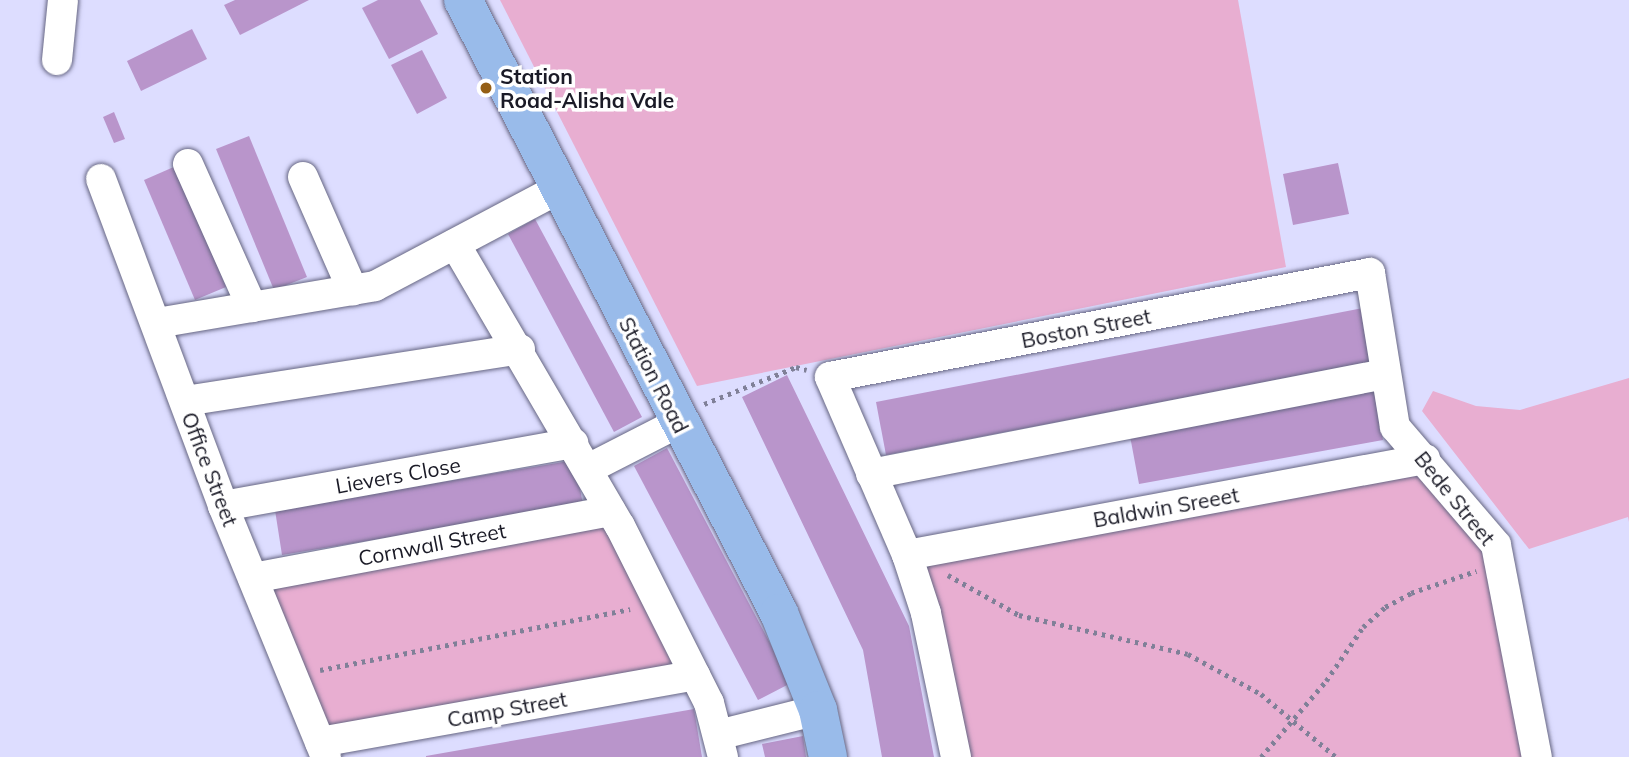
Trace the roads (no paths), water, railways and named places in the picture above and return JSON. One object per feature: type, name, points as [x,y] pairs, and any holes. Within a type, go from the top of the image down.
[{"type":"main road","name":"Station Road","points":[[463,0],[678,423],[779,613],[818,710],[828,757]]},
{"type":"street","points":[[57,60],[63,0]]},
{"type":"street","points":[[188,164],[252,307]]},
{"type":"street","points":[[303,177],[353,290]]},
{"type":"street","name":"Office Street","points":[[101,179],[157,323],[223,506],[323,750]]},
{"type":"street","points":[[157,323],[375,286],[558,189]]},
{"type":"street","points":[[455,244],[520,349],[611,511],[695,675],[720,746],[818,710]]},
{"type":"street","name":"Bede Street","points":[[1339,268],[1370,273],[1395,427],[1496,545],[1537,757]]},
{"type":"street","name":"Boston Street","points":[[872,474],[830,377],[1339,268]]},
{"type":"street","points":[[185,401],[520,349]]},
{"type":"street","points":[[956,757],[926,613],[907,555],[872,474],[1385,374]]},
{"type":"street","name":"Lievers Close","points":[[223,506],[580,456],[678,423]]},
{"type":"street","name":"Baldwin Sreeet","points":[[907,555],[1425,459]]},
{"type":"street","name":"Cornwall Street","points":[[253,578],[611,511]]},
{"type":"street","name":"Camp Street","points":[[323,750],[695,675]]},
{"type":"place","name":"Station Road-Alisha Vale","points":[[486,88]]}]
